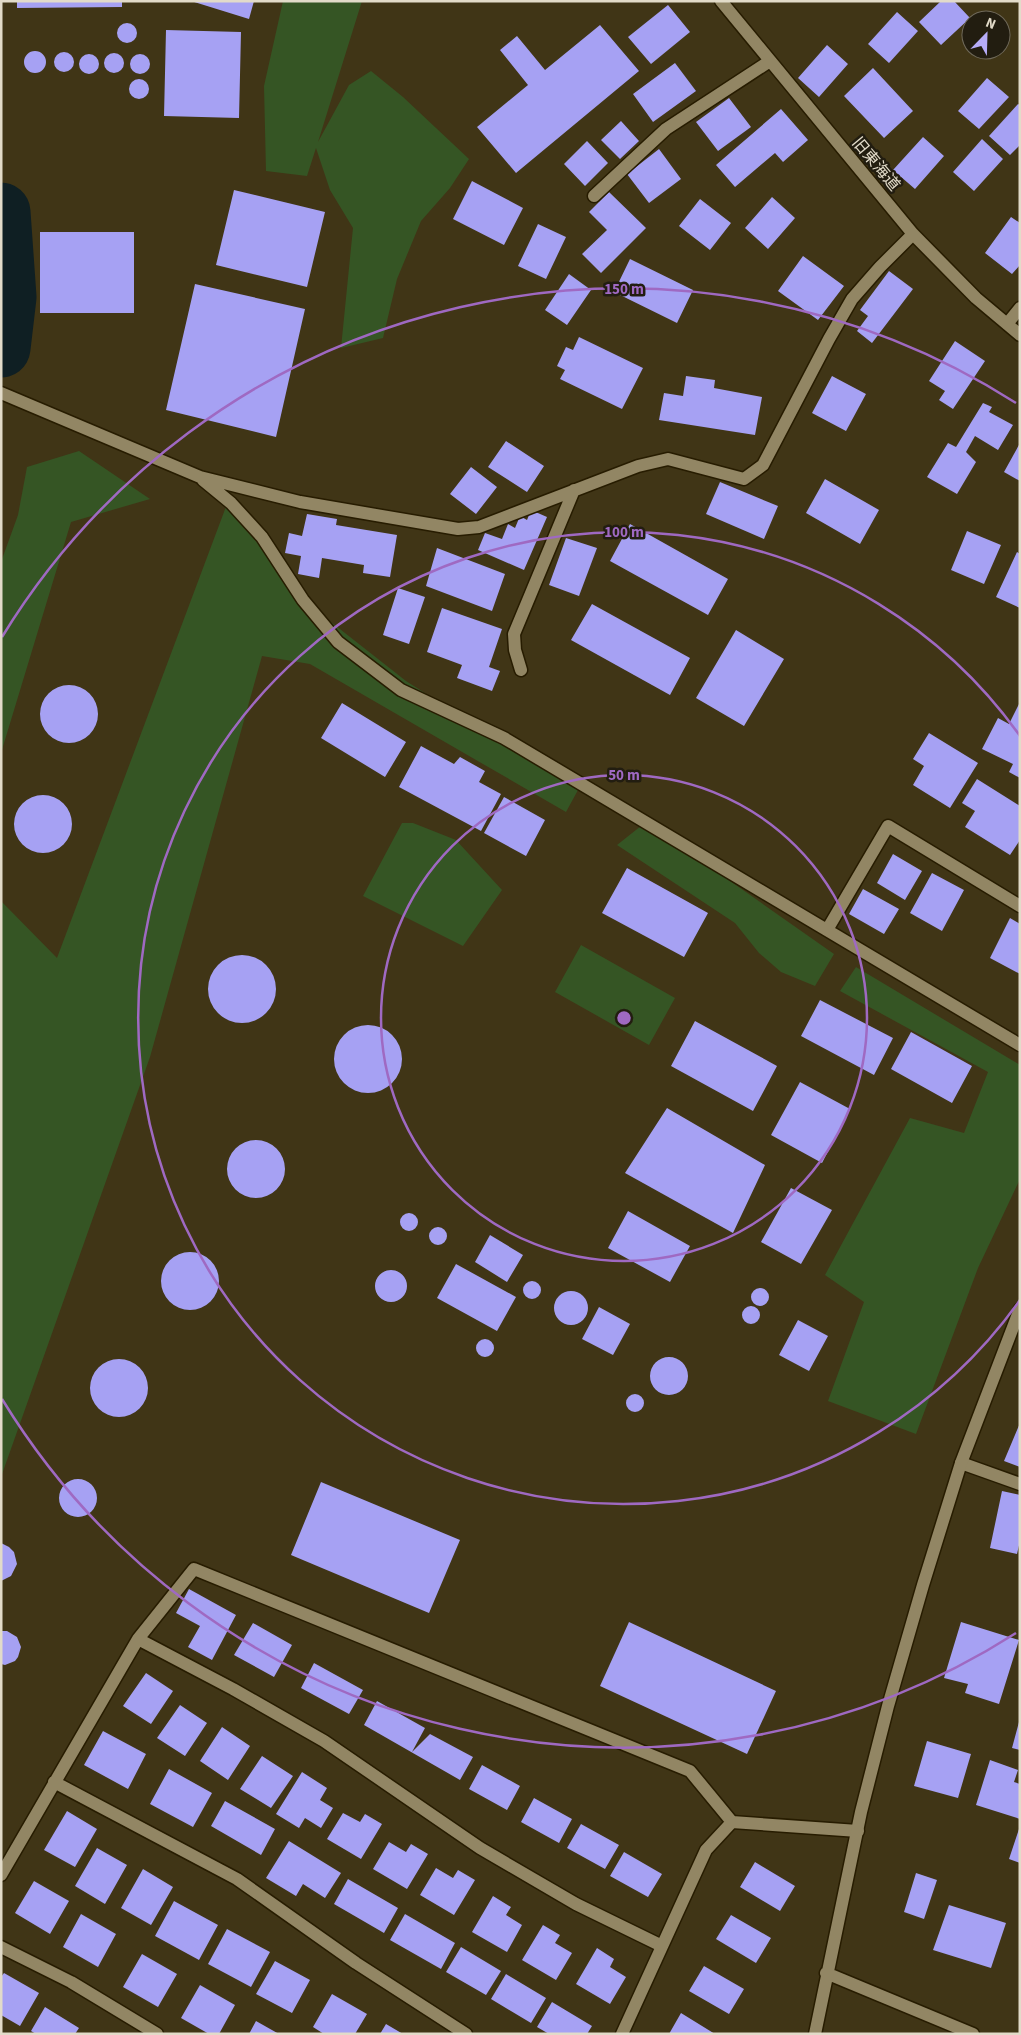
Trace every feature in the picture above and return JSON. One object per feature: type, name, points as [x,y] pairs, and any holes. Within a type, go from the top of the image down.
[{"type":"street","name":"旧東海道","points":[[721,1],[913,234],[976,298],[1020,335]]},
{"type":"street","points":[[594,196],[666,129],[770,61]]},
{"type":"street","points":[[1,392],[200,477],[300,502],[458,529],[480,527],[638,466],[668,459],[744,479],[763,464],[852,299],[880,266],[913,234]]},
{"type":"street","points":[[1007,324],[1020,308]]},
{"type":"street","points":[[200,477],[231,502],[262,536],[303,600],[338,642],[401,690],[504,738],[1020,1044]]},
{"type":"street","points":[[521,670],[514,634],[574,490]]},
{"type":"street","points":[[827,930],[888,826],[1020,906]]},
{"type":"street","points":[[814,2034],[858,1831],[888,1706],[961,1463],[1020,1309]]},
{"type":"street","points":[[961,1463],[1020,1484]]},
{"type":"street","points":[[1,1875],[138,1638],[194,1569],[690,1771],[732,1822],[858,1831]]},
{"type":"street","points":[[138,1638],[324,1741],[488,1852],[576,1904],[662,1946]]},
{"type":"street","points":[[54,1782],[237,1879],[356,1963],[466,2034]]},
{"type":"street","points":[[622,2034],[706,1850],[732,1822]]},
{"type":"street","points":[[1,1947],[71,1982],[157,2034]]},
{"type":"street","points":[[826,1973],[973,2034]]},
{"type":"green space","points":[[283,1],[362,1],[318,142],[349,85],[371,71],[403,97],[469,159],[450,188],[421,221],[397,279],[383,338],[341,348],[353,228],[330,190],[316,148],[307,176],[266,171],[264,86]]},
{"type":"green space","points":[[79,451],[150,499],[71,522],[1,753],[1,562],[18,515],[27,467]]},
{"type":"green space","points":[[227,504],[303,600],[406,681],[578,790],[566,812],[310,664],[262,656],[150,1057],[1,1477],[1,901],[57,958]]},
{"type":"green space","points":[[646,822],[834,954],[815,986],[781,972],[759,953],[735,923],[617,845]]},
{"type":"green space","points":[[402,823],[413,823],[456,840],[502,890],[463,946],[363,896]]},
{"type":"green space","points":[[581,945],[675,998],[649,1045],[555,992]]},
{"type":"green space","points":[[856,967],[1020,1065],[1020,1179],[978,1268],[916,1434],[828,1401],[864,1302],[825,1275],[910,1118],[964,1133],[988,1072],[840,991]]},
{"type":"building","points":[[17,1],[122,1],[122,7],[17,8]]},
{"type":"building","points":[[191,1],[254,1],[249,19]]},
{"type":"building","points":[[941,1],[954,1],[962,10],[961,26],[941,45],[919,22]]},
{"type":"building","points":[[668,5],[690,32],[651,64],[628,37]]},
{"type":"building","points":[[897,12],[918,31],[889,63],[868,44]]},
{"type":"building","points":[[123,23],[131,23],[137,29],[137,37],[131,43],[123,43],[117,37],[117,29]]},
{"type":"building","points":[[600,25],[639,71],[516,173],[477,127],[528,85],[500,50],[517,36],[545,70]]},
{"type":"building","points":[[166,30],[241,32],[239,118],[164,116]]},
{"type":"building","points":[[827,45],[848,64],[819,97],[798,78]]},
{"type":"building","points":[[35,51],[45,58],[46,62],[39,72],[35,73],[25,66],[24,62],[31,52]]},
{"type":"building","points":[[60,52],[68,52],[74,58],[74,66],[68,72],[60,72],[54,66],[54,58]]},
{"type":"building","points":[[110,53],[118,53],[124,59],[124,67],[118,73],[110,73],[104,67],[104,59]]},
{"type":"building","points":[[85,54],[93,54],[99,60],[99,68],[93,74],[85,74],[79,68],[79,60]]},
{"type":"building","points":[[136,54],[144,54],[150,60],[150,68],[144,74],[136,74],[130,68],[130,60]]},
{"type":"building","points":[[675,63],[696,91],[653,122],[633,94]]},
{"type":"building","points":[[873,68],[913,111],[884,138],[844,96]]},
{"type":"building","points":[[987,78],[1009,97],[979,129],[958,111]]},
{"type":"building","points":[[135,79],[143,79],[149,85],[149,93],[143,99],[135,99],[129,93],[129,85]]},
{"type":"building","points":[[729,98],[751,127],[718,151],[696,122]]},
{"type":"building","points":[[1018,104],[1020,105],[1020,145],[1010,155],[989,136]]},
{"type":"building","points":[[781,109],[808,140],[783,162],[775,153],[735,187],[716,165]]},
{"type":"building","points":[[621,121],[639,141],[620,159],[601,140]]},
{"type":"building","points":[[923,137],[944,156],[915,189],[893,170]]},
{"type":"building","points":[[982,139],[1003,159],[974,191],[953,172]]},
{"type":"building","points":[[587,141],[608,163],[585,186],[564,164]]},
{"type":"building","points":[[659,149],[681,179],[649,203],[627,174]]},
{"type":"building","points":[[472,181],[523,208],[504,245],[453,219]]},
{"type":"building","points":[[234,190],[325,212],[307,287],[216,265]]},
{"type":"building","points":[[609,192],[646,228],[601,273],[582,254],[607,230],[589,212]]},
{"type":"building","points":[[772,197],[795,218],[768,249],[745,228]]},
{"type":"building","points":[[700,199],[731,223],[710,250],[679,226]]},
{"type":"building","points":[[1011,217],[1020,223],[1020,265],[1012,274],[985,253]]},
{"type":"building","points":[[538,224],[566,237],[546,279],[518,266]]},
{"type":"building","points":[[40,232],[134,232],[134,313],[40,313]]},
{"type":"building","points":[[803,256],[844,286],[818,320],[778,291]]},
{"type":"building","points":[[630,259],[693,290],[677,323],[614,292]]},
{"type":"building","points":[[889,271],[913,289],[872,343],[857,331],[868,316],[860,310]]},
{"type":"building","points":[[569,274],[591,290],[567,325],[545,310]]},
{"type":"building","points":[[195,284],[305,309],[276,437],[166,410]]},
{"type":"building","points":[[579,337],[643,368],[622,409],[560,379],[565,370],[557,366],[566,347],[573,350]]},
{"type":"building","points":[[955,341],[985,361],[953,409],[939,400],[945,391],[929,381]]},
{"type":"building","points":[[686,376],[715,380],[714,388],[762,397],[755,435],[659,420],[664,393],[683,396]]},
{"type":"building","points":[[832,376],[866,394],[846,431],[812,413]]},
{"type":"building","points":[[983,403],[992,407],[989,412],[1013,425],[998,450],[975,436],[966,452],[976,462],[957,494],[927,477],[948,443],[956,447]]},
{"type":"building","points":[[506,441],[544,466],[527,492],[488,467]]},
{"type":"building","points":[[1020,443],[1020,481],[1004,472]]},
{"type":"building","points":[[471,467],[497,487],[476,514],[450,494]]},
{"type":"building","points":[[825,479],[879,510],[860,544],[806,513]]},
{"type":"building","points":[[720,482],[778,506],[764,539],[706,514]]},
{"type":"building","points":[[531,510],[547,517],[524,570],[478,550],[485,533],[502,539],[508,524],[515,528],[520,516],[527,520]]},
{"type":"building","points":[[307,514],[337,519],[336,525],[397,535],[390,577],[363,573],[364,565],[322,558],[319,578],[298,574],[301,556],[285,553],[289,533],[302,536]]},
{"type":"building","points":[[630,524],[728,579],[708,615],[610,561]]},
{"type":"building","points":[[967,531],[1001,545],[984,584],[951,570]]},
{"type":"building","points":[[566,538],[597,548],[579,596],[549,585]]},
{"type":"building","points":[[437,548],[505,574],[492,611],[426,586]]},
{"type":"building","points":[[1017,552],[1020,554],[1020,608],[996,597]]},
{"type":"building","points":[[398,588],[425,597],[409,644],[383,635]]},
{"type":"building","points":[[592,604],[690,658],[670,695],[571,640]]},
{"type":"building","points":[[442,608],[502,629],[489,667],[500,671],[492,691],[457,678],[462,665],[427,652]]},
{"type":"building","points":[[736,630],[784,659],[744,726],[696,698]]},
{"type":"building","points":[[63,685],[75,685],[90,693],[98,708],[98,720],[90,735],[75,743],[63,743],[48,735],[40,720],[40,708],[48,693]]},
{"type":"building","points":[[1020,702],[1020,778],[1009,772],[1013,764],[982,749],[998,718],[1009,724]]},
{"type":"building","points":[[342,703],[406,742],[385,777],[321,738]]},
{"type":"building","points":[[929,733],[978,763],[950,808],[913,785],[924,766],[913,759]]},
{"type":"building","points":[[421,746],[454,764],[460,757],[485,771],[479,782],[501,794],[481,831],[399,787]]},
{"type":"building","points":[[977,779],[1020,806],[1020,840],[1010,855],[965,827],[975,811],[962,803]]},
{"type":"building","points":[[37,795],[49,795],[64,803],[72,818],[72,830],[64,845],[49,853],[37,853],[22,845],[14,830],[14,818],[22,803]]},
{"type":"building","points":[[504,797],[545,820],[526,856],[484,833]]},
{"type":"building","points":[[893,854],[922,871],[905,900],[877,883]]},
{"type":"building","points":[[627,868],[708,913],[684,957],[602,913]]},
{"type":"building","points":[[932,873],[964,890],[942,931],[910,913]]},
{"type":"building","points":[[863,889],[899,909],[884,934],[849,914]]},
{"type":"building","points":[[1010,918],[1020,924],[1020,974],[990,958]]},
{"type":"building","points":[[249,955],[261,961],[270,970],[276,982],[274,1002],[266,1013],[249,1023],[235,1023],[218,1013],[210,1002],[208,982],[218,965],[229,957]]},
{"type":"building","points":[[820,1000],[893,1038],[874,1075],[801,1036]]},
{"type":"building","points":[[695,1021],[777,1066],[753,1111],[671,1066]]},
{"type":"building","points":[[375,1025],[387,1031],[396,1040],[402,1052],[400,1072],[392,1083],[375,1093],[361,1093],[344,1083],[336,1072],[334,1052],[344,1035],[355,1027]]},
{"type":"building","points":[[911,1032],[972,1066],[952,1103],[891,1069]]},
{"type":"building","points":[[800,1082],[850,1109],[822,1163],[771,1135]]},
{"type":"building","points":[[667,1108],[765,1165],[733,1233],[625,1173]]},
{"type":"building","points":[[250,1140],[262,1140],[277,1148],[285,1163],[285,1175],[277,1190],[262,1198],[250,1198],[235,1190],[227,1175],[227,1163],[235,1148]]},
{"type":"building","points":[[791,1188],[832,1210],[801,1264],[761,1242]]},
{"type":"building","points":[[628,1211],[690,1246],[670,1282],[608,1248]]},
{"type":"building","points":[[405,1213],[413,1213],[418,1218],[416,1229],[405,1231],[400,1226],[400,1218]]},
{"type":"building","points":[[434,1227],[442,1227],[447,1232],[445,1243],[434,1245],[429,1240],[429,1232]]},
{"type":"building","points":[[490,1235],[523,1255],[507,1282],[475,1262]]},
{"type":"building","points":[[184,1252],[196,1252],[211,1260],[219,1275],[219,1287],[211,1302],[196,1310],[184,1310],[169,1302],[161,1287],[161,1275],[169,1260]]},
{"type":"building","points":[[456,1264],[516,1297],[497,1331],[437,1298]]},
{"type":"building","points":[[391,1270],[403,1274],[407,1286],[403,1298],[391,1302],[379,1298],[375,1286],[379,1274]]},
{"type":"building","points":[[528,1281],[536,1281],[541,1286],[539,1297],[528,1299],[523,1294],[523,1286]]},
{"type":"building","points":[[756,1288],[764,1288],[769,1293],[767,1304],[756,1306],[751,1301],[751,1293]]},
{"type":"building","points":[[571,1291],[583,1296],[588,1308],[583,1320],[571,1325],[559,1320],[554,1308],[559,1296]]},
{"type":"building","points":[[747,1306],[755,1306],[760,1311],[758,1322],[747,1324],[742,1319],[742,1311]]},
{"type":"building","points":[[599,1307],[630,1324],[613,1355],[582,1339]]},
{"type":"building","points":[[798,1320],[828,1336],[809,1371],[779,1355]]},
{"type":"building","points":[[481,1339],[489,1339],[494,1344],[492,1355],[481,1357],[476,1352],[476,1344]]},
{"type":"building","points":[[669,1357],[683,1362],[688,1376],[683,1390],[669,1395],[655,1390],[650,1376],[655,1362]]},
{"type":"building","points":[[113,1359],[125,1359],[140,1367],[148,1382],[148,1394],[140,1409],[125,1417],[113,1417],[98,1409],[90,1394],[90,1382],[98,1367]]},
{"type":"building","points":[[631,1394],[639,1394],[644,1399],[642,1410],[631,1412],[626,1407],[626,1399]]},
{"type":"building","points":[[1020,1423],[1020,1467],[1004,1461]]},
{"type":"building","points":[[78,1479],[92,1484],[97,1498],[92,1512],[78,1517],[64,1512],[59,1498],[64,1484]]},
{"type":"building","points":[[321,1482],[460,1540],[429,1613],[291,1555]]},
{"type":"building","points":[[1002,1491],[1020,1495],[1020,1541],[1017,1554],[990,1548]]},
{"type":"building","points":[[1,1543],[14,1552],[17,1564],[11,1576],[1,1581]]},
{"type":"building","points":[[189,1589],[236,1615],[212,1660],[188,1647],[200,1626],[176,1613]]},
{"type":"building","points":[[629,1622],[776,1691],[747,1754],[600,1686]]},
{"type":"building","points":[[961,1622],[1019,1640],[999,1704],[965,1693],[968,1684],[944,1678]]},
{"type":"building","points":[[253,1623],[292,1645],[274,1677],[234,1655]]},
{"type":"building","points":[[1,1631],[7,1631],[17,1637],[21,1647],[15,1661],[5,1665],[1,1664]]},
{"type":"building","points":[[314,1663],[363,1690],[349,1714],[301,1688]]},
{"type":"building","points":[[146,1673],[173,1691],[151,1724],[123,1706]]},
{"type":"building","points":[[377,1701],[425,1728],[412,1752],[430,1734],[473,1757],[460,1780],[364,1725]]},
{"type":"building","points":[[180,1705],[207,1723],[185,1756],[157,1738]]},
{"type":"building","points":[[1020,1722],[1020,1750],[1012,1748]]},
{"type":"building","points":[[222,1727],[250,1746],[228,1780],[200,1761]]},
{"type":"building","points":[[103,1731],[146,1754],[128,1789],[84,1765]]},
{"type":"building","points":[[927,1741],[971,1754],[958,1798],[914,1786]]},
{"type":"building","points":[[262,1756],[293,1776],[271,1808],[240,1789]]},
{"type":"building","points":[[990,1760],[1018,1770],[1014,1782],[1020,1784],[1020,1819],[976,1805]]},
{"type":"building","points":[[482,1765],[520,1786],[507,1810],[469,1789]]},
{"type":"building","points":[[169,1769],[212,1793],[193,1827],[150,1804]]},
{"type":"building","points":[[302,1772],[327,1788],[320,1800],[333,1808],[321,1828],[305,1818],[299,1828],[276,1814]]},
{"type":"building","points":[[534,1798],[572,1819],[559,1843],[521,1822]]},
{"type":"building","points":[[225,1801],[275,1829],[261,1855],[211,1826]]},
{"type":"building","points":[[67,1811],[97,1829],[75,1867],[44,1850]]},
{"type":"building","points":[[343,1813],[360,1822],[365,1814],[382,1824],[361,1859],[327,1839]]},
{"type":"building","points":[[581,1824],[619,1845],[605,1869],[567,1848]]},
{"type":"building","points":[[1020,1826],[1020,1863],[1009,1859]]},
{"type":"building","points":[[289,1841],[341,1873],[325,1898],[303,1884],[296,1896],[266,1878]]},
{"type":"building","points":[[389,1842],[406,1852],[411,1844],[428,1854],[407,1889],[373,1869]]},
{"type":"building","points":[[97,1848],[127,1865],[105,1904],[75,1886]]},
{"type":"building","points":[[624,1852],[662,1874],[648,1897],[610,1876]]},
{"type":"building","points":[[755,1862],[795,1886],[780,1911],[740,1887]]},
{"type":"building","points":[[436,1868],[453,1878],[458,1870],[475,1880],[454,1915],[420,1895]]},
{"type":"building","points":[[143,1869],[173,1887],[151,1925],[121,1908]]},
{"type":"building","points":[[916,1873],[937,1880],[924,1919],[904,1912]]},
{"type":"building","points":[[348,1879],[398,1908],[384,1933],[334,1904]]},
{"type":"building","points":[[34,1881],[69,1901],[50,1934],[15,1913]]},
{"type":"building","points":[[493,1896],[511,1907],[506,1915],[522,1925],[507,1952],[472,1932]]},
{"type":"building","points":[[174,1901],[218,1925],[199,1960],[155,1936]]},
{"type":"building","points":[[949,1905],[1006,1923],[991,1968],[933,1950]]},
{"type":"building","points":[[81,1914],[116,1934],[98,1967],[63,1947]]},
{"type":"building","points":[[405,1914],[455,1943],[441,1969],[390,1940]]},
{"type":"building","points":[[731,1915],[771,1938],[756,1963],[716,1939]]},
{"type":"building","points":[[543,1925],[560,1935],[555,1943],[572,1953],[556,1980],[522,1960]]},
{"type":"building","points":[[227,1929],[270,1952],[251,1987],[208,1964]]},
{"type":"building","points":[[461,1947],[501,1971],[486,1995],[446,1972]]},
{"type":"building","points":[[597,1948],[614,1959],[610,1967],[626,1977],[610,2004],[576,1984]]},
{"type":"building","points":[[142,1954],[177,1974],[158,2007],[123,1987]]},
{"type":"building","points":[[275,1961],[310,1980],[292,2013],[256,1994]]},
{"type":"building","points":[[704,1966],[744,1989],[729,2014],[689,1991]]},
{"type":"building","points":[[4,1973],[39,1993],[20,2026],[1,2015],[1,1977]]},
{"type":"building","points":[[506,1974],[546,1998],[531,2023],[491,1999]]},
{"type":"building","points":[[200,1985],[235,2005],[219,2034],[209,2034],[181,2018]]},
{"type":"building","points":[[332,1994],[367,2014],[355,2034],[324,2034],[313,2027]]},
{"type":"building","points":[[552,2002],[592,2026],[587,2034],[549,2034],[537,2027]]},
{"type":"building","points":[[45,2007],[79,2028],[75,2034],[36,2034],[31,2031]]},
{"type":"building","points":[[681,2013],[715,2034],[669,2034]]},
{"type":"building","points":[[256,2021],[279,2034],[249,2034]]},
{"type":"building","points":[[386,2024],[403,2034],[380,2034]]},
{"type":"waterway","points":[[1,212],[7,297],[1,348]]}]
